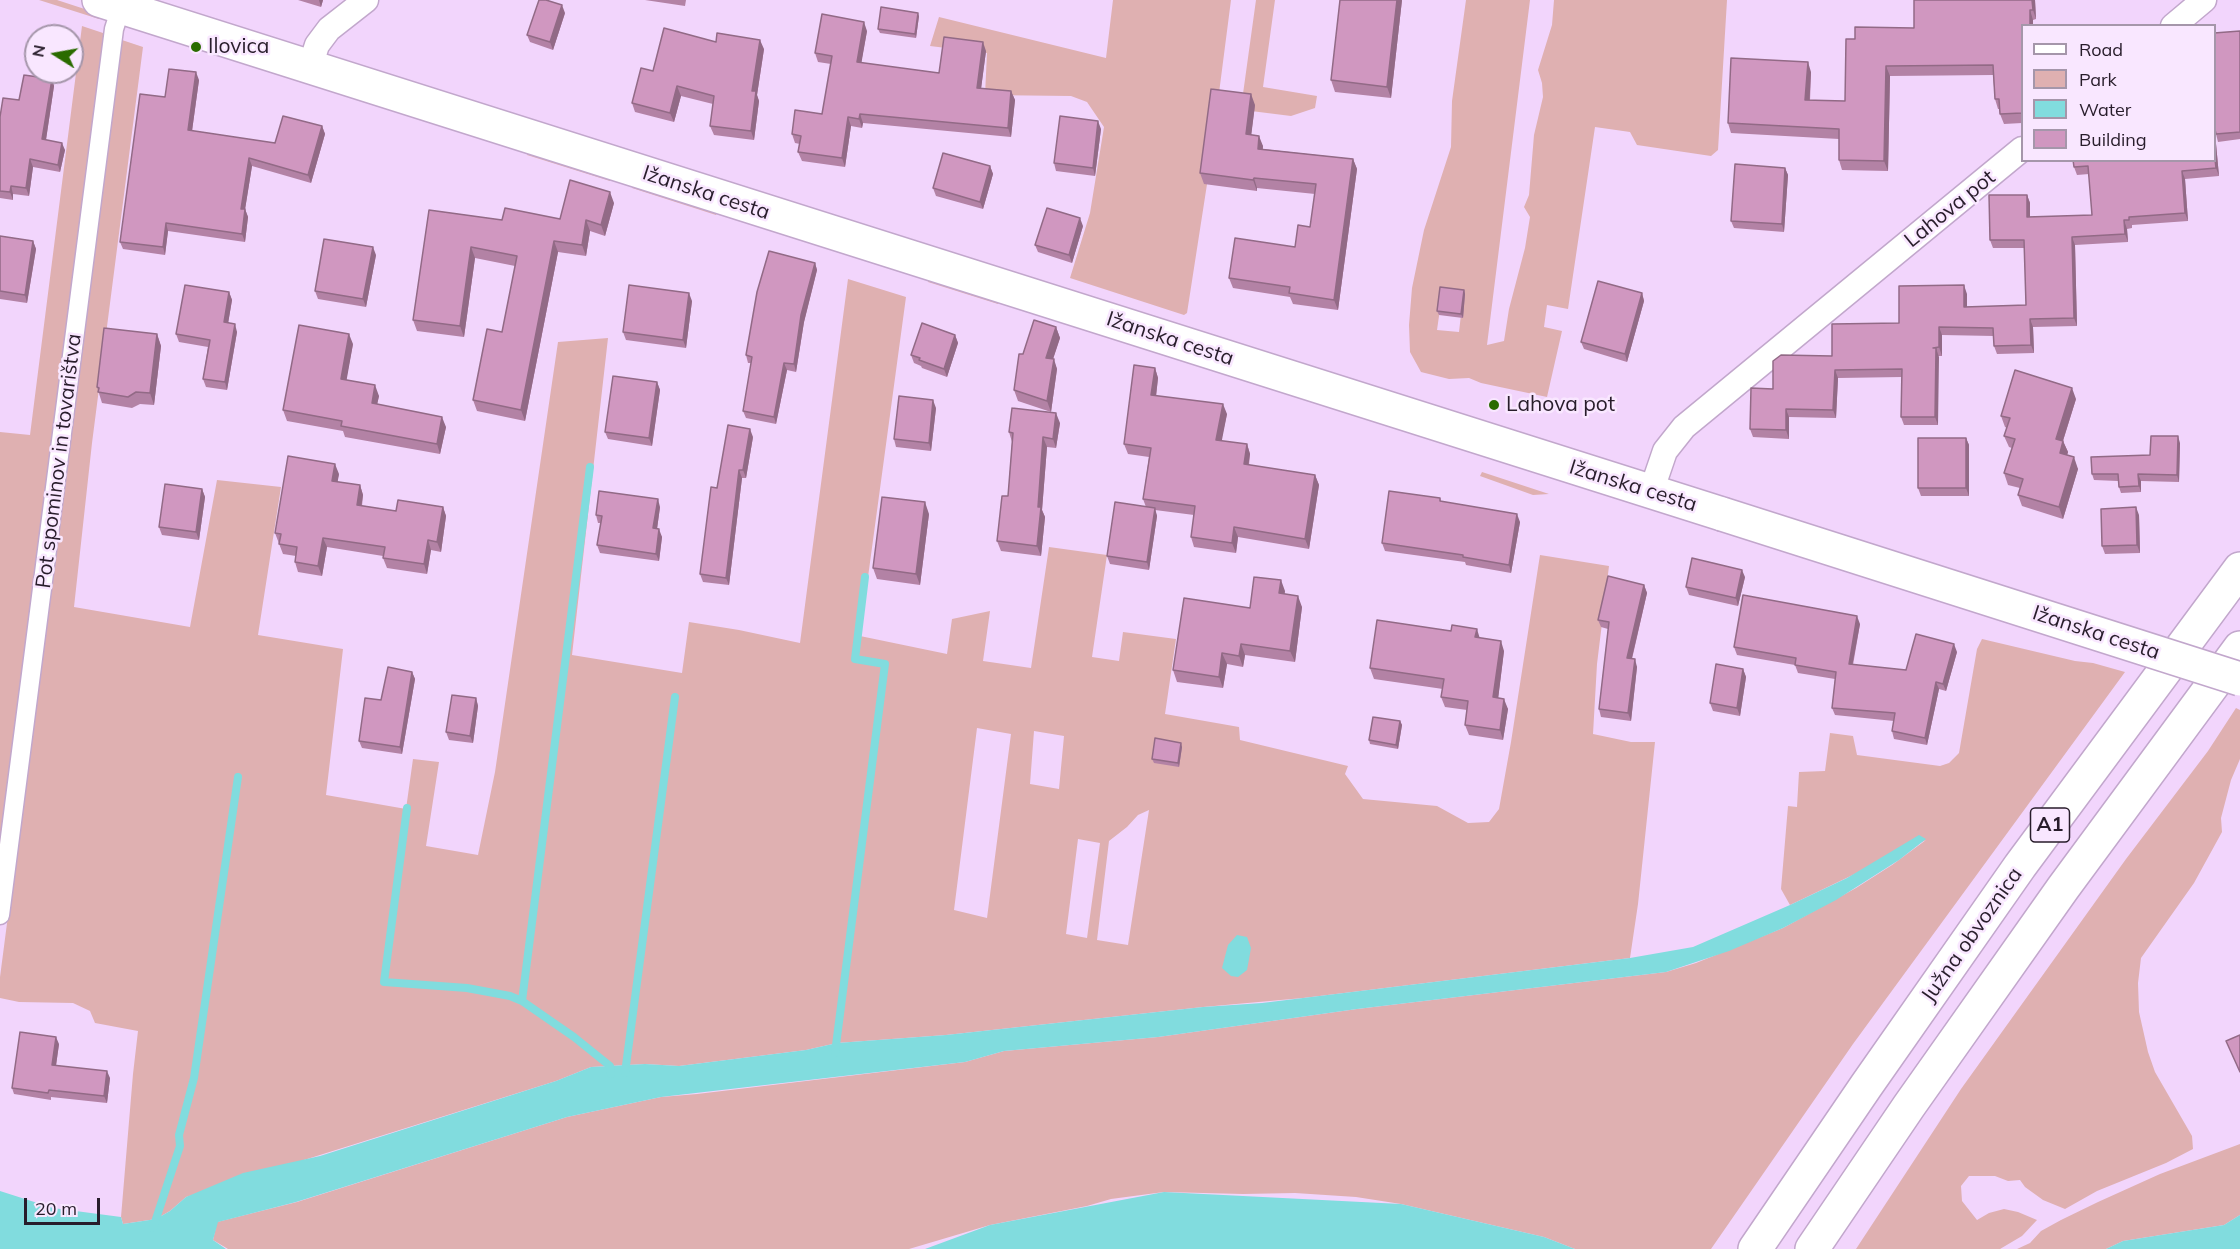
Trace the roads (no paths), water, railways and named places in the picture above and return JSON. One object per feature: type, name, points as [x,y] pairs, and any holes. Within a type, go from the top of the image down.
[{"type":"main road","name":"Ižanska cesta","points":[[110,3],[2240,679]]},
{"type":"main road","name":"Južna obvoznica","points":[[1755,1249],[2020,866],[2240,569]]},
{"type":"main road","name":"A1","points":[[1812,1249],[2062,888],[2240,648]]},
{"type":"street","points":[[310,67],[317,45],[329,29],[366,0]]},
{"type":"street","points":[[2175,24],[2204,0]]},
{"type":"street","name":"Pot spominov in tovarištva","points":[[0,915],[114,29],[110,3]]},
{"type":"street","name":"Lahova pot","points":[[1651,492],[1665,451],[1684,427],[2021,150]]},
{"type":"water","points":[[1919,835],[1926,839],[1899,860],[1836,900],[1783,928],[1729,951],[1666,972],[1357,1009],[1158,1037],[1004,1051],[965,1062],[661,1097],[567,1117],[296,1202],[218,1222],[213,1240],[226,1249],[0,1249],[0,1191],[53,1208],[121,1217],[123,1224],[156,1219],[170,1211],[186,1197],[243,1173],[320,1156],[556,1081],[591,1067],[645,1064],[679,1066],[806,1050],[837,1043],[946,1035],[1203,1007],[1262,1003],[1630,958],[1693,947],[1847,878]]},
{"type":"water","points":[[1237,935],[1247,937],[1251,948],[1247,970],[1238,977],[1231,976],[1222,968],[1228,945]]},
{"type":"water","points":[[1164,1192],[1401,1204],[1544,1237],[1575,1249],[925,1249],[990,1225]]},
{"type":"water","points":[[2240,1215],[2240,1249],[2106,1249],[2123,1241],[2224,1225]]},
{"type":"waterway","points":[[522,1001],[590,467]]},
{"type":"waterway","points":[[835,1053],[885,664],[855,659],[865,577]]},
{"type":"waterway","points":[[625,1073],[675,697]]},
{"type":"waterway","points":[[153,1228],[180,1146],[179,1135],[194,1078],[238,777]]},
{"type":"waterway","points":[[407,808],[384,982],[467,988],[510,996],[522,1001],[574,1037],[610,1066],[611,1074]]},
{"type":"place","name":"Ilovica","points":[[196,47]]},
{"type":"place","name":"Lahova pot","points":[[1494,405]]}]
